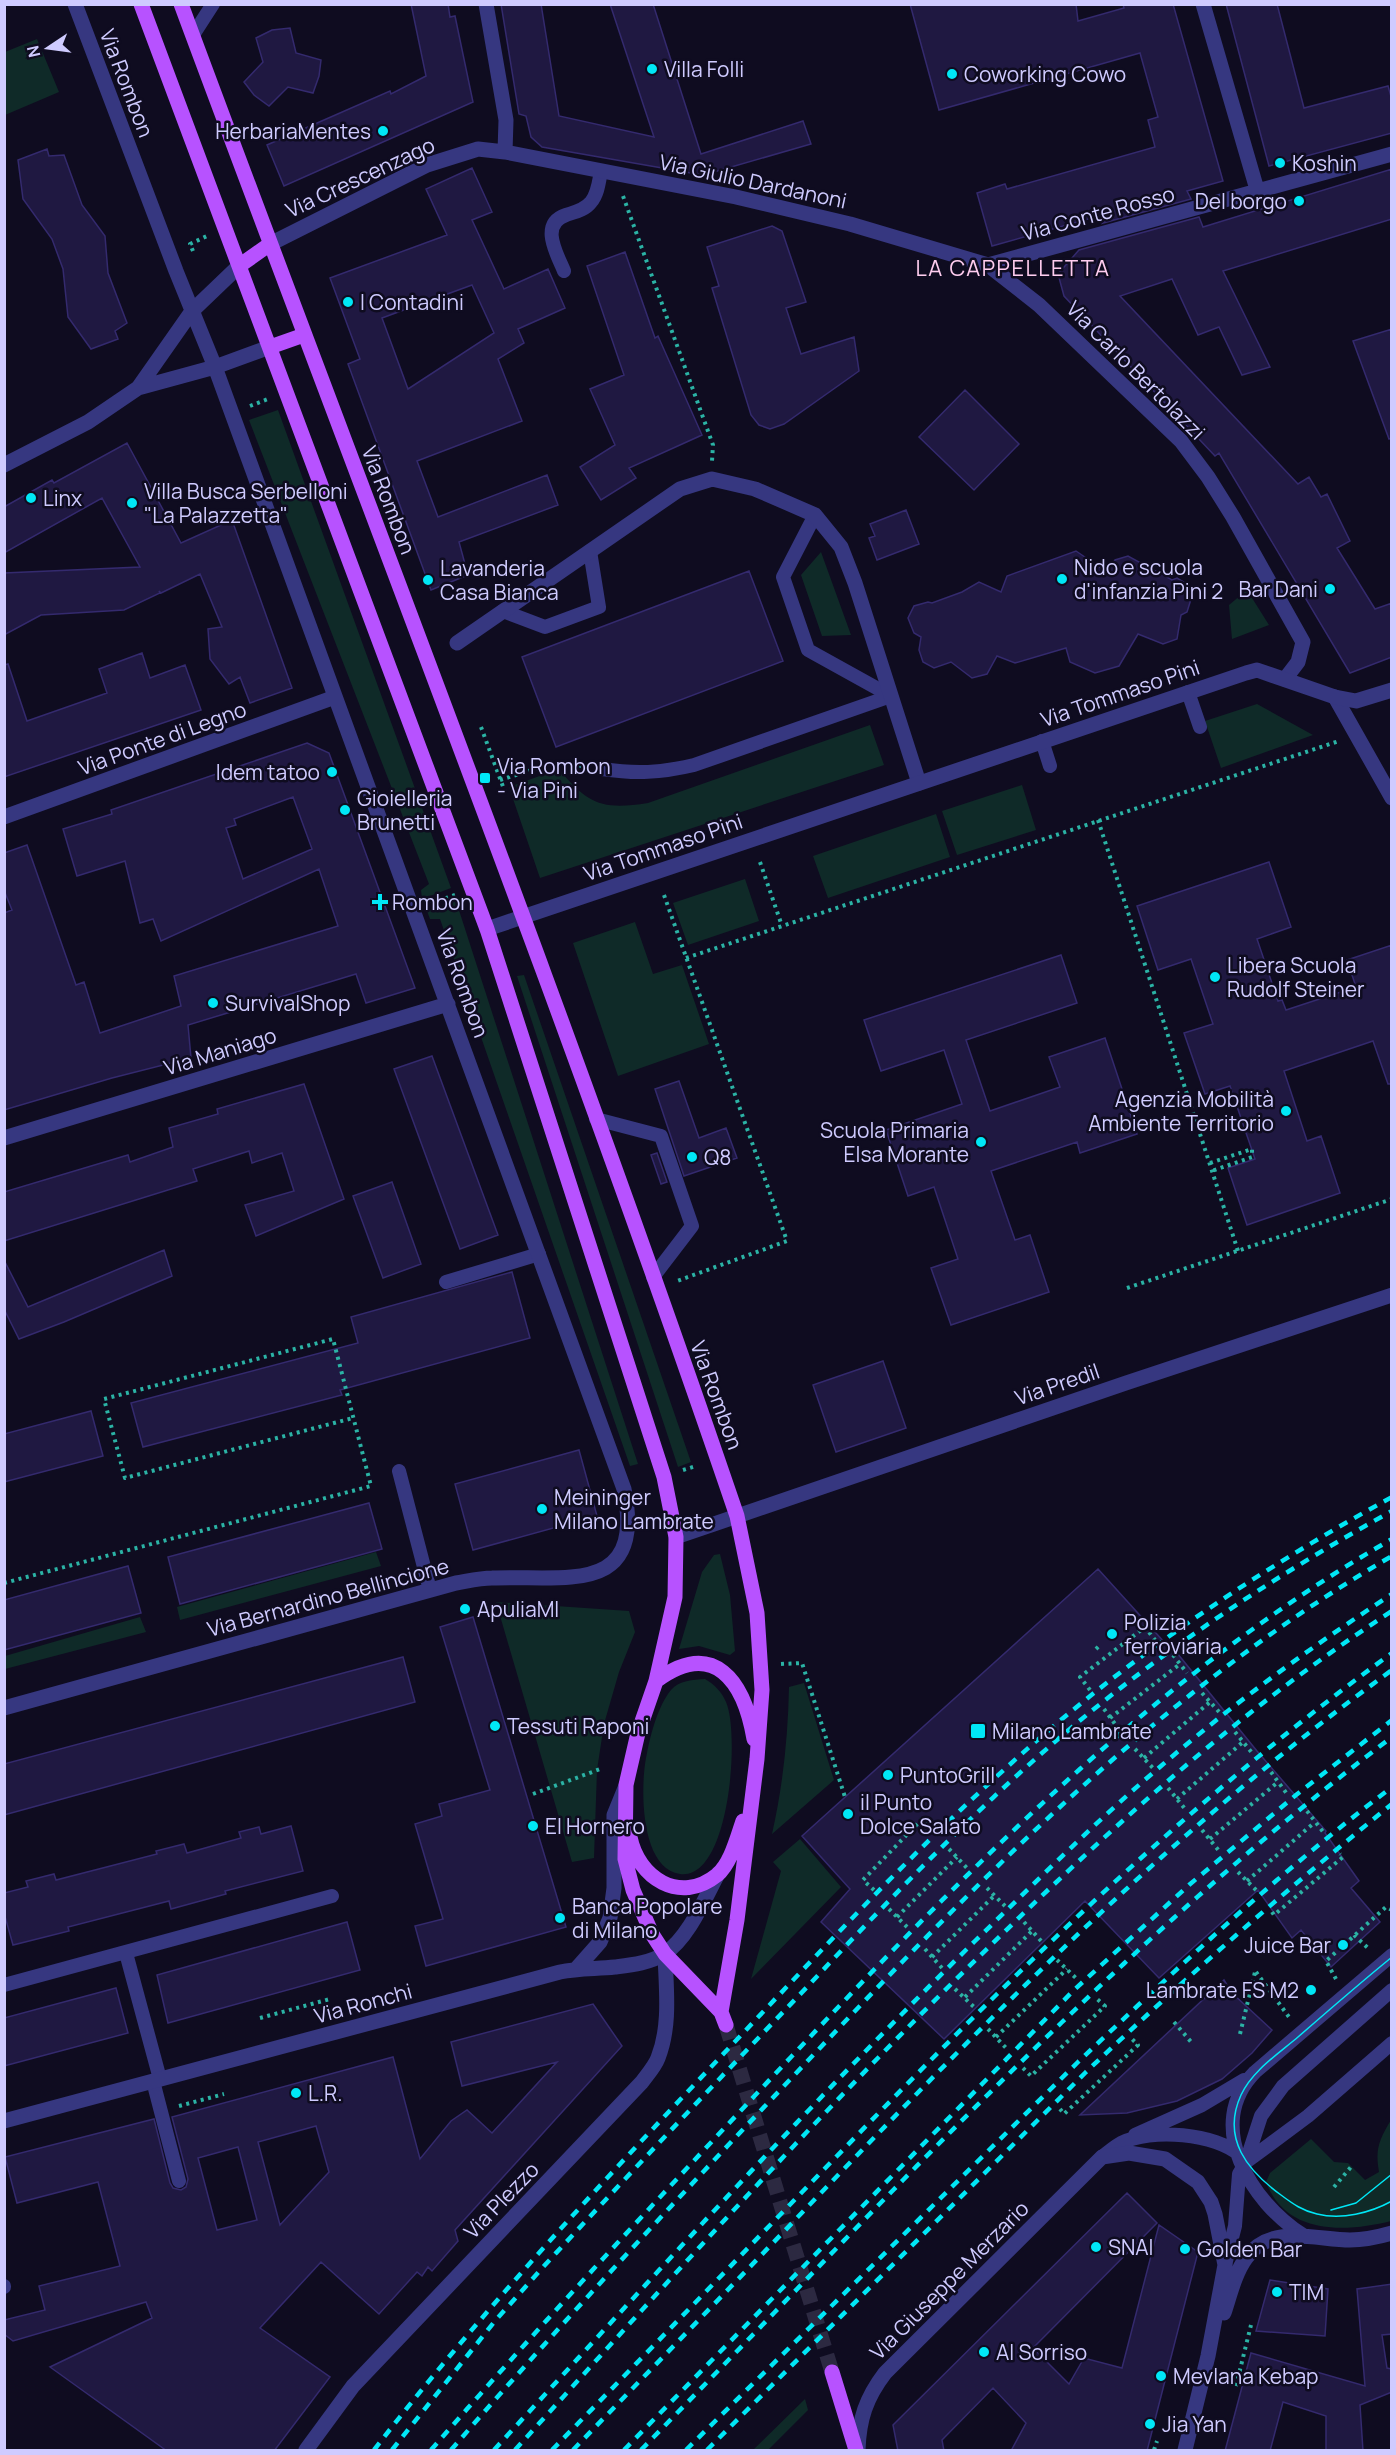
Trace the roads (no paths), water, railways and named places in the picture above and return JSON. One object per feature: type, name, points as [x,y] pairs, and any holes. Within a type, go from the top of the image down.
[{"type":"main road","name":"Via Rombon","points":[[141,4],[487,929],[659,1462],[676,1537],[675,1597],[656,1681]]},
{"type":"main road","name":"Via Rombon","points":[[182,4],[523,917],[737,1516],[755,1603],[760,1655],[762,1689],[757,1759]]},
{"type":"main road","points":[[240,266],[270,244]]},
{"type":"main road","points":[[270,347],[304,335]]},
{"type":"main road","points":[[696,1662],[715,1665],[725,1674],[746,1707],[757,1759],[724,2018],[665,1954],[652,1934],[633,1890],[625,1859],[626,1785],[638,1733],[656,1681],[683,1665],[696,1662]]},
{"type":"main road","points":[[624,1811],[633,1851],[657,1880],[669,1887],[695,1887],[718,1874],[737,1839],[753,1795]]},
{"type":"main road","points":[[832,2372],[857,2451]]},
{"type":"street","name":"Via Rombon","points":[[75,4],[215,367],[624,1489],[628,1514]]},
{"type":"street","points":[[486,4],[506,120],[505,152]]},
{"type":"street","points":[[1203,4],[1258,193]]},
{"type":"street","name":"Via Crescenzago","points":[[270,244],[427,165],[478,149],[505,152]]},
{"type":"street","name":"Via Giulio Dardanoni","points":[[505,152],[736,197],[850,224],[988,265]]},
{"type":"street","name":"Via Conte Rosso","points":[[988,265],[1258,193],[1392,154]]},
{"type":"street","name":"Via Carlo Bertolazzi","points":[[988,265],[1039,305],[1181,441],[1194,458],[1233,517],[1303,642],[1298,662],[1285,679]]},
{"type":"street","points":[[138,388],[192,311],[240,266]]},
{"type":"street","points":[[4,465],[88,422],[138,388],[215,367],[270,347]]},
{"type":"street","points":[[457,644],[680,489],[712,479],[755,489],[815,514],[841,548],[855,582],[919,783]]},
{"type":"street","name":"Via Tommaso Pini","points":[[523,917],[1257,670],[1335,697],[1356,701],[1392,690]]},
{"type":"street","name":"Via Ponte di Legno","points":[[4,817],[335,697]]},
{"type":"street","points":[[1335,697],[1392,798]]},
{"type":"street","name":"Via Rombon","points":[[487,929],[523,917]]},
{"type":"street","name":"Via Maniago","points":[[4,1138],[448,1004]]},
{"type":"street","name":"Via Predil","points":[[676,1537],[1126,1383],[1392,1295]]},
{"type":"street","name":"Via Bernardino Bellincione","points":[[4,1708],[456,1583],[490,1578],[556,1579],[599,1572],[612,1565],[620,1555],[625,1542],[628,1514]]},
{"type":"street","points":[[577,1968],[600,1942],[610,1918],[614,1887],[614,1815],[626,1785]]},
{"type":"street","points":[[665,1954],[690,1926],[718,1874]]},
{"type":"street","name":"Via Ronchi","points":[[4,2121],[577,1968],[631,1965],[665,1954]]},
{"type":"street","name":"Via Plezzo","points":[[306,2451],[353,2386],[642,2082],[658,2060],[667,2011],[665,1954]]},
{"type":"street","points":[[1102,2157],[1129,2153],[1165,2159],[1198,2182],[1211,2202],[1219,2229],[1225,2265],[1208,2356],[1185,2451]]},
{"type":"street","name":"Via Giuseppe Merzario","points":[[857,2451],[862,2412],[867,2398],[885,2373],[1102,2157]]},
{"type":"street","points":[[1208,2356],[1246,2258],[1257,2247],[1271,2240],[1303,2235],[1352,2240],[1392,2233]]},
{"type":"lane","points":[[193,35],[213,4]]},
{"type":"lane","points":[[564,271],[553,246],[552,229],[562,216],[587,206],[593,200],[601,171]]},
{"type":"lane","points":[[815,514],[783,577],[808,650],[891,696]]},
{"type":"lane","points":[[503,611],[545,627],[599,607],[590,551]]},
{"type":"lane","points":[[1188,693],[1200,727]]},
{"type":"lane","points":[[602,769],[631,774],[662,772],[694,765],[891,696]]},
{"type":"lane","points":[[1042,741],[1050,766]]},
{"type":"lane","points":[[596,1119],[661,1136],[692,1226],[655,1283]]},
{"type":"lane","points":[[446,1282],[539,1254]]},
{"type":"lane","points":[[399,1471],[430,1590]]},
{"type":"lane","points":[[4,1985],[332,1896]]},
{"type":"lane","points":[[126,1953],[179,2181]]},
{"type":"lane","points":[[1102,2157],[1149,2127],[1216,2098],[1255,2072],[1392,1956]]},
{"type":"lane","points":[[1236,2211],[1239,2158],[1261,2116],[1283,2086],[1392,1990]]},
{"type":"lane","points":[[1239,2158],[1308,2116],[1392,2043]]},
{"type":"lane","points":[[1225,2265],[1236,2211],[1238,2183],[1239,2158],[1232,2123],[1238,2094],[1255,2072]]},
{"type":"lane","points":[[1121,2143],[1164,2134],[1206,2140],[1239,2158],[1252,2183],[1271,2210],[1303,2235]]},
{"type":"tunnel","points":[[726,2025],[832,2372]]},
{"type":"tram line","points":[[1392,1957],[1274,2056],[1252,2078],[1241,2095],[1234,2126],[1241,2153],[1258,2175],[1269,2186],[1303,2209],[1326,2216],[1346,2216],[1375,2209],[1392,2201]]},
{"type":"tram line","points":[[1331,2210],[1356,2203],[1392,2174]]},
{"type":"railway","points":[[374,2450],[501,2295],[591,2196],[830,1941],[970,1801],[1050,1729],[1190,1621],[1289,1556],[1392,1497]]},
{"type":"railway","points":[[392,2450],[495,2321],[544,2266],[879,1911],[990,1800],[1068,1730],[1177,1646],[1318,1553],[1392,1511]]},
{"type":"railway","points":[[431,2450],[564,2301],[746,2105],[860,1984],[1000,1843],[1148,1710],[1226,1649],[1307,1592],[1392,1539]]},
{"type":"railway","points":[[451,2450],[586,2298],[725,2149],[884,1981],[1018,1847],[1087,1782],[1159,1720],[1234,1661],[1311,1606],[1392,1556]]},
{"type":"railway","points":[[494,2450],[731,2192],[913,2003],[1066,1852],[1113,1808],[1216,1720],[1332,1634],[1392,1594]]},
{"type":"railway","points":[[515,2450],[870,2066],[1087,1853],[1234,1726],[1337,1648],[1392,1611]]},
{"type":"railway","points":[[552,2450],[901,2090],[1035,1957],[1172,1830],[1317,1710],[1392,1653]]},
{"type":"railway","points":[[573,2450],[906,2105],[1105,1909],[1245,1785],[1317,1726],[1392,1670]]},
{"type":"railway","points":[[624,2450],[1074,1990],[1189,1885],[1296,1795],[1392,1720]]},
{"type":"railway","points":[[641,2450],[911,2171],[1096,1990],[1192,1902],[1290,1818],[1392,1737]]},
{"type":"railway","points":[[686,2450],[1116,2026],[1270,1886],[1392,1787]]},
{"type":"railway","points":[[707,2450],[1086,2072],[1236,1935],[1392,1804]]},
{"type":"place","name":"Villa Folli","points":[[652,69]]},
{"type":"place","name":"Coworking Cowo","points":[[952,74]]},
{"type":"place","name":"HerbariaMentes","points":[[383,131]]},
{"type":"place","name":"Koshin","points":[[1280,163]]},
{"type":"place","name":"Del borgo","points":[[1299,201]]},
{"type":"place","name":"I Contadini","points":[[348,302]]},
{"type":"place","name":"Linx","points":[[31,498]]},
{"type":"place","name":"Villa Busca Serbelloni \"La Palazzetta\"","points":[[132,503]]},
{"type":"place","name":"Nido e scuola d'infanzia Pini 2","points":[[1062,579]]},
{"type":"place","name":"Lavanderia Casa Bianca","points":[[428,580]]},
{"type":"place","name":"Bar Dani","points":[[1330,589]]},
{"type":"place","name":"Idem tatoo","points":[[332,772]]},
{"type":"place","name":"Via Rombon - Via Pini","points":[[485,778]]},
{"type":"place","name":"Gioielleria Brunetti","points":[[345,810]]},
{"type":"place","name":"Rombon","points":[[380,902]]},
{"type":"place","name":"Libera Scuola Rudolf Steiner","points":[[1215,977]]},
{"type":"place","name":"SurvivalShop","points":[[213,1003]]},
{"type":"place","name":"Agenzia Mobilità Ambiente Territorio","points":[[1286,1111]]},
{"type":"place","name":"Scuola Primaria Elsa Morante","points":[[981,1142]]},
{"type":"place","name":"Q8","points":[[692,1157]]},
{"type":"place","name":"Meininger Milano Lambrate","points":[[542,1509]]},
{"type":"place","name":"ApuliaMI","points":[[465,1609]]},
{"type":"place","name":"Polizia ferroviaria","points":[[1112,1634]]},
{"type":"place","name":"Tessuti Raponi","points":[[495,1726]]},
{"type":"place","name":"Milano Lambrate","points":[[978,1731]]},
{"type":"place","name":"PuntoGrill","points":[[888,1775]]},
{"type":"place","name":"il Punto Dolce Salato","points":[[848,1814]]},
{"type":"place","name":"El Hornero","points":[[533,1826]]},
{"type":"place","name":"Banca Popolare di Milano","points":[[560,1918]]},
{"type":"place","name":"Juice Bar","points":[[1343,1945]]},
{"type":"place","name":"Lambrate FS M2","points":[[1311,1990]]},
{"type":"place","name":"L.R.","points":[[296,2093]]},
{"type":"place","name":"SNAI","points":[[1096,2247]]},
{"type":"place","name":"Golden Bar","points":[[1185,2249]]},
{"type":"place","name":"TIM","points":[[1277,2292]]},
{"type":"place","name":"Al Sorriso","points":[[984,2352]]},
{"type":"place","name":"Mevlana Kebap","points":[[1161,2376]]},
{"type":"place","name":"Jia Yan","points":[[1150,2424]]},
{"type":"district","name":"LA CAPPELLETTA","points":[[1013,268]]}]
